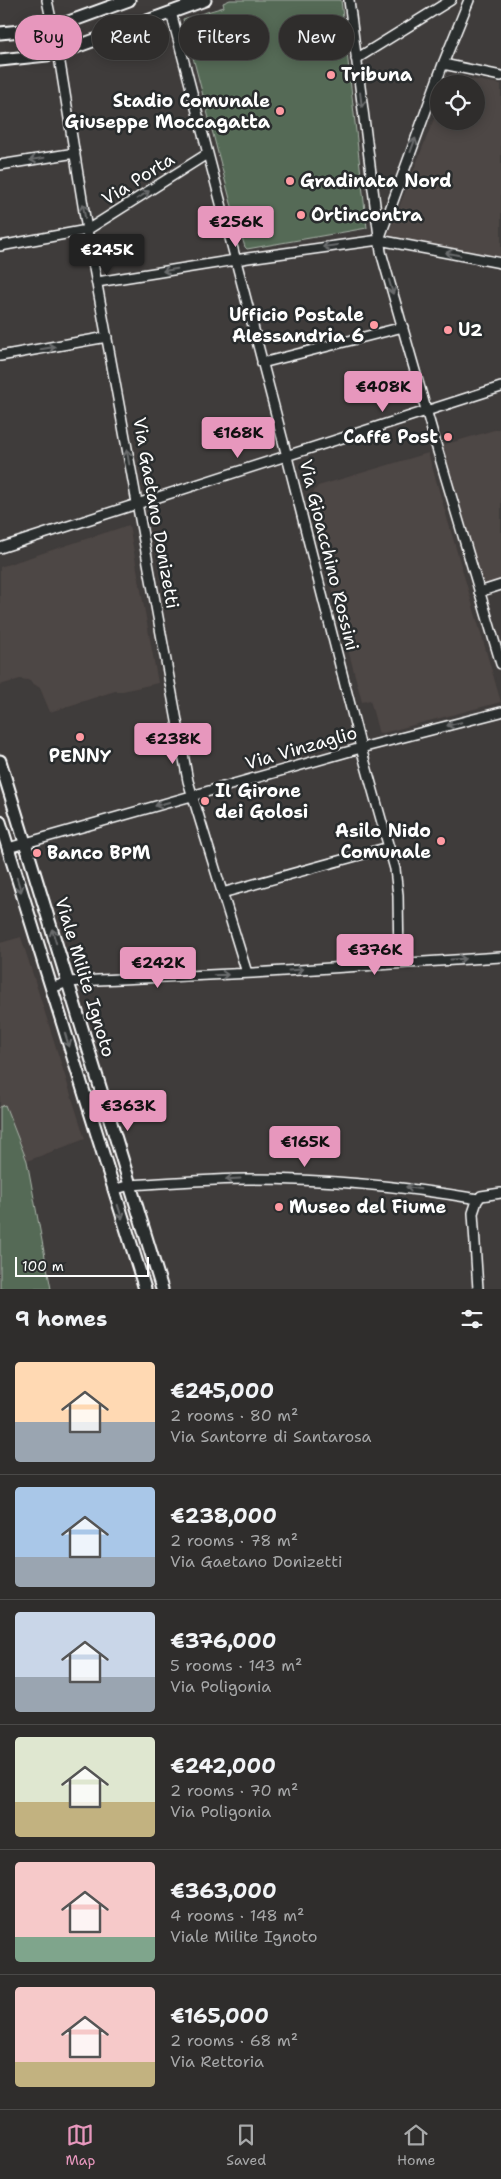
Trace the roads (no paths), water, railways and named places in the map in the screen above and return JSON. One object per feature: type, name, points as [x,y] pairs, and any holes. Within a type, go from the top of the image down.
[{"type":"main road","points":[[82,17],[130,0]]},
{"type":"main road","points":[[82,44],[205,0]]},
{"type":"main road","points":[[0,33],[15,32]]},
{"type":"main road","points":[[0,60],[15,59]]},
{"type":"main road","name":"Viale Milite Ignoto","points":[[0,761],[162,1289]]},
{"type":"main road","name":"Viale Milite Ignoto","points":[[0,822],[145,1289]]},
{"type":"street","name":"Via Gaetano Donizetti","points":[[47,0],[50,15]]},
{"type":"street","points":[[348,0],[379,240],[402,327],[501,664]]},
{"type":"street","points":[[356,59],[451,0]]},
{"type":"street","points":[[379,240],[443,64],[469,0]]},
{"type":"street","name":"Via Gioacchino Rossini","points":[[171,12],[287,456],[360,748],[395,869],[398,895],[399,963]]},
{"type":"street","name":"Via Gaetano Donizetti","points":[[59,60],[96,282],[192,796],[247,974]]},
{"type":"street","points":[[443,64],[501,76]]},
{"type":"street","points":[[0,165],[75,154]]},
{"type":"street","name":"Via Porta","points":[[87,230],[207,154]]},
{"type":"street","points":[[0,246],[87,230]]},
{"type":"street","points":[[96,282],[379,240],[501,264]]},
{"type":"street","points":[[262,363],[402,327]]},
{"type":"street","points":[[0,356],[107,337]]},
{"type":"street","points":[[0,548],[501,388]]},
{"type":"street","points":[[479,592],[501,585]]},
{"type":"street","name":"Via Vinzaglio","points":[[8,848],[360,748],[501,712]]},
{"type":"street","points":[[222,893],[389,847]]},
{"type":"street","points":[[51,988],[68,982],[247,974],[501,957]]},
{"type":"street","points":[[113,1190],[130,1186],[246,1179],[293,1179],[406,1187],[478,1199]]},
{"type":"street","points":[[478,1289],[473,1223],[474,1208],[478,1199],[484,1195],[501,1193]]},
{"type":"place","name":"Tribuna","points":[[331,75]]},
{"type":"place","name":"Stadio Comunale Giuseppe Moccagatta","points":[[280,111]]},
{"type":"place","name":"Gradinata Nord","points":[[290,181]]},
{"type":"place","name":"Ortincontra","points":[[301,215]]},
{"type":"place","name":"Ufficio Postale Alessandria 6","points":[[374,325]]},
{"type":"place","name":"U2","points":[[448,330]]},
{"type":"place","name":"Caffe Post","points":[[448,437]]},
{"type":"place","name":"PENNY","points":[[80,737]]},
{"type":"place","name":"Il Girone dei Golosi","points":[[205,801]]},
{"type":"place","name":"Asilo Nido Comunale","points":[[441,841]]},
{"type":"place","name":"Banco BPM","points":[[37,853]]},
{"type":"place","name":"Museo del Fiume","points":[[279,1207]]}]
